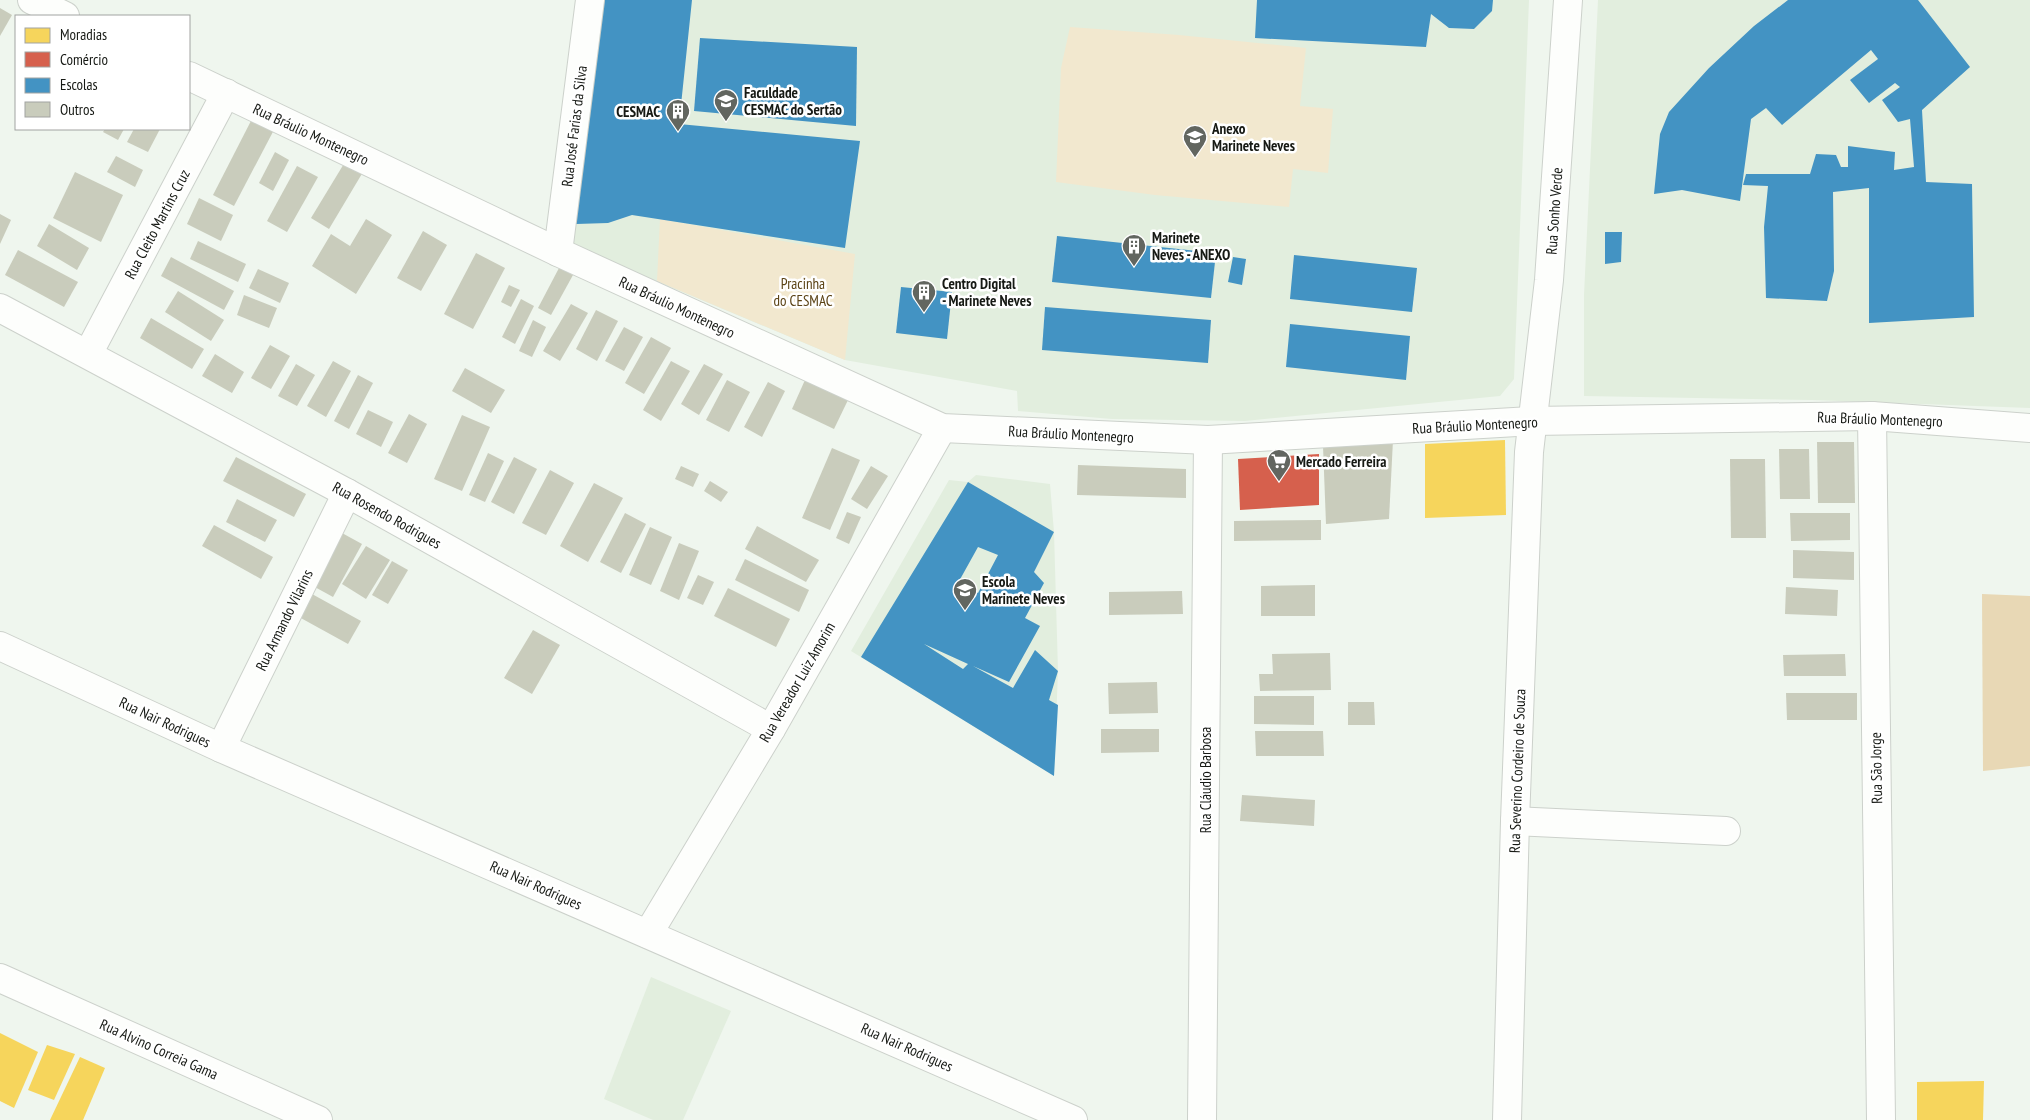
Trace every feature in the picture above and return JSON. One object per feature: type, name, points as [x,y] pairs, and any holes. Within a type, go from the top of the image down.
[{"type":"street","points":[[32,0],[63,15]]},
{"type":"street","name":"Rua José Farias da Silva","points":[[558,252],[590,0]]},
{"type":"street","name":"Rua Sonho Verde","points":[[1532,422],[1549,280],[1568,0]]},
{"type":"street","name":"Rua Bráulio Montenegro","points":[[190,76],[558,252],[942,428],[1208,440],[1532,422],[1872,416],[2030,428]]},
{"type":"street","name":"Rua Cleito Martins Cruz","points":[[88,354],[226,94]]},
{"type":"street","name":"Rua Rosendo Rodrigues","points":[[0,308],[348,493],[771,729]]},
{"type":"street","name":"Rua São Jorge","points":[[1872,416],[1881,1120]]},
{"type":"street","name":"Rua Severino Cordeiro de Souza","points":[[1507,1120],[1515,821],[1529,452],[1532,422]]},
{"type":"street","name":"Rua Vereador Luiz Amorim","points":[[648,934],[771,729],[942,428]]},
{"type":"street","name":"Rua Cláudio Barbosa","points":[[1202,1120],[1208,440]]},
{"type":"street","name":"Rua Armando Vilarins","points":[[222,748],[348,493]]},
{"type":"street","name":"Rua Nair Rodrigues","points":[[0,646],[222,748],[1073,1120]]},
{"type":"street","points":[[1515,821],[1726,831]]},
{"type":"street","name":"Rua Alvino Correia Gama","points":[[0,978],[318,1120]]},
{"type":"shaded area","name":"Anexo Marinete Neves","points":[[596,0],[1529,0],[1514,379],[1500,396],[1245,421],[1112,419],[1018,411],[1017,391],[845,360],[565,243]]},
{"type":"shaded area","points":[[1598,0],[2030,0],[2030,408],[1812,400],[1584,396],[1584,295]]},
{"type":"shaded area","name":"Escola Marinete Neves","points":[[976,475],[1050,484],[1054,532],[1058,671],[1054,776],[851,651],[949,480],[968,482]]},
{"type":"shaded area","points":[[1982,594],[2030,596],[2030,766],[1983,771]]},
{"type":"shaded area","points":[[651,977],[731,1011],[683,1120],[653,1120],[604,1099]]},
{"type":"green space","points":[[1070,27],[1179,35],[1306,48],[1300,106],[1333,109],[1328,173],[1293,169],[1289,207],[1155,195],[1056,182],[1061,68]]},
{"type":"green space","name":"Pracinha do CESMAC","points":[[660,219],[855,254],[845,360],[657,281]]},
{"type":"building: Moradias","points":[[1505,440],[1506,515],[1425,518],[1425,444]]},
{"type":"building: Moradias","points":[[0,1033],[38,1052],[14,1108],[0,1101]]},
{"type":"building: Moradias","points":[[47,1045],[75,1054],[54,1100],[28,1090]]},
{"type":"building: Moradias","points":[[80,1057],[105,1068],[83,1120],[50,1120]]},
{"type":"building: Moradias","points":[[1984,1081],[1983,1120],[1917,1120],[1917,1082]]},
{"type":"building: Comércio","name":"Mercado Ferreira","points":[[1319,454],[1319,505],[1240,510],[1238,459]]},
{"type":"building: Escolas","name":"CESMAC","points":[[599,0],[692,0],[679,124],[860,141],[845,248],[632,215],[608,223],[576,224]]},
{"type":"building: Escolas","points":[[1257,0],[1493,0],[1492,11],[1474,29],[1449,28],[1431,14],[1426,47],[1255,38]]},
{"type":"building: Escolas","points":[[1788,0],[1918,0],[1970,67],[1922,110],[1926,182],[1972,184],[1974,317],[1869,323],[1869,188],[1833,192],[1834,271],[1827,301],[1766,298],[1764,227],[1768,186],[1743,185],[1746,174],[1810,174],[1816,154],[1836,155],[1841,167],[1848,167],[1848,146],[1895,152],[1894,170],[1914,167],[1910,119],[1898,122],[1882,100],[1900,87],[1895,83],[1869,103],[1850,80],[1878,59],[1871,50],[1782,125],[1766,108],[1751,119],[1740,201],[1682,190],[1654,194],[1660,134],[1669,112],[1709,68],[1754,26]]},
{"type":"building: Escolas","points":[[700,38],[857,47],[856,126],[694,111]]},
{"type":"building: Escolas","points":[[1605,232],[1622,232],[1621,262],[1605,264]]},
{"type":"building: Escolas","name":"Marinete Neves - ANEXO","points":[[1057,236],[1216,253],[1211,298],[1052,282]]},
{"type":"building: Escolas","points":[[1294,255],[1417,268],[1412,312],[1290,299]]},
{"type":"building: Escolas","name":"Marinete Neves - ANEXO","points":[[1233,257],[1246,259],[1242,285],[1228,282]]},
{"type":"building: Escolas","name":"Centro Digital - Marinete Neves","points":[[901,287],[952,292],[947,339],[896,333]]},
{"type":"building: Escolas","points":[[1045,307],[1211,320],[1208,363],[1042,350]]},
{"type":"building: Escolas","points":[[1290,324],[1410,336],[1406,380],[1286,367]]},
{"type":"building: Escolas","name":"Escola Marinete Neves","points":[[968,482],[1054,532],[1034,572],[1044,583],[1025,618],[1040,626],[1009,682],[973,666],[1013,688],[1035,650],[1058,671],[1049,700],[1058,705],[1054,776],[861,657]],"holes":[[[978,547],[998,555],[978,593],[958,583]],[[924,644],[968,664],[963,669]]]},
{"type":"building: Outros","points":[[0,8],[12,15],[0,36]]},
{"type":"building: Outros","points":[[254,115],[276,126],[234,206],[213,195]]},
{"type":"building: Outros","points":[[104,130],[123,130],[118,140],[103,132]]},
{"type":"building: Outros","points":[[133,130],[159,130],[148,152],[127,142]]},
{"type":"building: Outros","points":[[275,152],[289,160],[273,191],[259,183]]},
{"type":"building: Outros","points":[[116,156],[143,170],[135,187],[107,172]]},
{"type":"building: Outros","points":[[345,162],[363,172],[329,229],[311,218]]},
{"type":"building: Outros","points":[[297,166],[318,177],[287,232],[267,221]]},
{"type":"building: Outros","points":[[75,172],[123,195],[101,242],[53,218]]},
{"type":"building: Outros","points":[[199,198],[233,215],[221,241],[187,224]]},
{"type":"building: Outros","points":[[0,214],[11,220],[0,244]]},
{"type":"building: Outros","points":[[366,219],[392,235],[356,294],[312,266],[331,234],[350,246]]},
{"type":"building: Outros","points":[[49,224],[89,248],[77,270],[37,246]]},
{"type":"building: Outros","points":[[423,231],[447,245],[421,291],[397,278]]},
{"type":"building: Outros","points":[[198,241],[246,264],[238,282],[190,259]]},
{"type":"building: Outros","points":[[18,250],[78,282],[64,307],[5,275]]},
{"type":"building: Outros","points":[[476,253],[505,268],[473,329],[444,314]]},
{"type":"building: Outros","points":[[171,257],[234,291],[224,310],[161,276]]},
{"type":"building: Outros","points":[[559,268],[573,275],[551,315],[538,308]]},
{"type":"building: Outros","points":[[258,269],[289,283],[280,303],[249,288]]},
{"type":"building: Outros","points":[[509,285],[520,290],[511,307],[501,302]]},
{"type":"building: Outros","points":[[178,291],[224,320],[211,341],[165,312]]},
{"type":"building: Outros","points":[[244,295],[277,308],[269,328],[237,315]]},
{"type":"building: Outros","points":[[521,299],[534,306],[515,344],[502,337]]},
{"type":"building: Outros","points":[[571,304],[588,313],[560,361],[543,351]]},
{"type":"building: Outros","points":[[596,310],[618,321],[597,361],[576,349]]},
{"type":"building: Outros","points":[[151,318],[204,349],[192,369],[140,338]]},
{"type":"building: Outros","points":[[533,320],[546,327],[532,357],[519,351]]},
{"type":"building: Outros","points":[[624,327],[643,337],[624,371],[605,361]]},
{"type":"building: Outros","points":[[651,337],[671,348],[644,394],[625,383]]},
{"type":"building: Outros","points":[[270,345],[290,356],[271,389],[251,378]]},
{"type":"building: Outros","points":[[215,354],[244,372],[232,393],[202,376]]},
{"type":"building: Outros","points":[[333,361],[351,371],[326,417],[307,406]]},
{"type":"building: Outros","points":[[671,361],[690,371],[661,421],[643,410]]},
{"type":"building: Outros","points":[[296,364],[315,375],[297,406],[278,396]]},
{"type":"building: Outros","points":[[704,364],[723,374],[699,415],[681,404]]},
{"type":"building: Outros","points":[[465,368],[505,390],[491,413],[452,391]]},
{"type":"building: Outros","points":[[358,375],[373,383],[349,429],[334,421]]},
{"type":"building: Outros","points":[[727,380],[750,392],[729,432],[706,420]]},
{"type":"building: Outros","points":[[805,380],[848,400],[834,429],[792,409]]},
{"type":"building: Outros","points":[[768,382],[785,391],[762,437],[744,427]]},
{"type":"building: Outros","points":[[368,410],[393,422],[381,447],[356,434]]},
{"type":"building: Outros","points":[[409,414],[427,424],[407,463],[388,453]]},
{"type":"building: Outros","points":[[462,415],[490,427],[462,491],[434,479]]},
{"type":"building: Outros","points":[[1393,440],[1389,519],[1326,524],[1323,446]]},
{"type":"building: Outros","points":[[1817,442],[1854,442],[1855,503],[1818,503]]},
{"type":"building: Outros","points":[[832,448],[860,460],[830,530],[802,518]]},
{"type":"building: Outros","points":[[1779,449],[1809,449],[1810,499],[1780,499]]},
{"type":"building: Outros","points":[[488,453],[504,461],[485,502],[469,495]]},
{"type":"building: Outros","points":[[236,457],[306,494],[294,517],[223,481]]},
{"type":"building: Outros","points":[[514,457],[537,469],[514,514],[491,502]]},
{"type":"building: Outros","points":[[1730,459],[1765,459],[1766,538],[1731,538]]},
{"type":"building: Outros","points":[[1078,465],[1186,469],[1186,498],[1077,495]]},
{"type":"building: Outros","points":[[681,466],[699,474],[693,487],[675,479]]},
{"type":"building: Outros","points":[[871,466],[888,476],[867,509],[851,499]]},
{"type":"building: Outros","points":[[550,470],[574,483],[546,535],[522,523]]},
{"type":"building: Outros","points":[[710,481],[728,492],[721,502],[704,491]]},
{"type":"building: Outros","points":[[594,483],[623,498],[588,562],[560,546]]},
{"type":"building: Outros","points":[[237,499],[277,520],[265,542],[226,522]]},
{"type":"building: Outros","points":[[847,512],[861,517],[849,544],[836,538]]},
{"type":"building: Outros","points":[[625,513],[646,524],[621,573],[600,562]]},
{"type":"building: Outros","points":[[1790,513],[1850,513],[1850,540],[1791,541]]},
{"type":"building: Outros","points":[[1321,520],[1321,540],[1234,541],[1234,521]]},
{"type":"building: Outros","points":[[214,525],[273,557],[261,579],[202,546]]},
{"type":"building: Outros","points":[[757,526],[819,560],[806,582],[745,549]]},
{"type":"building: Outros","points":[[650,527],[672,537],[651,585],[629,575]]},
{"type":"building: Outros","points":[[342,533],[362,544],[333,597],[313,586]]},
{"type":"building: Outros","points":[[679,543],[699,551],[679,600],[660,591]]},
{"type":"building: Outros","points":[[366,546],[390,560],[366,599],[342,584]]},
{"type":"building: Outros","points":[[1793,550],[1854,552],[1854,580],[1793,578]]},
{"type":"building: Outros","points":[[745,559],[809,590],[799,612],[735,580]]},
{"type":"building: Outros","points":[[392,561],[408,570],[388,604],[372,595]]},
{"type":"building: Outros","points":[[698,575],[714,582],[703,605],[687,598]]},
{"type":"building: Outros","points":[[1315,585],[1315,616],[1261,616],[1261,586]]},
{"type":"building: Outros","points":[[1786,587],[1838,590],[1837,616],[1785,614]]},
{"type":"building: Outros","points":[[728,588],[790,619],[776,647],[714,616]]},
{"type":"building: Outros","points":[[1182,591],[1183,614],[1109,615],[1109,592]]},
{"type":"building: Outros","points":[[312,594],[361,621],[348,644],[299,617]]},
{"type":"building: Outros","points":[[533,630],[560,645],[532,694],[504,678]]},
{"type":"building: Outros","points":[[1330,653],[1331,690],[1260,691],[1259,674],[1273,674],[1272,654]]},
{"type":"building: Outros","points":[[1845,654],[1846,676],[1784,676],[1783,655]]},
{"type":"building: Outros","points":[[1157,682],[1158,713],[1109,714],[1108,683]]},
{"type":"building: Outros","points":[[1786,693],[1857,693],[1857,720],[1787,720]]},
{"type":"building: Outros","points":[[1254,696],[1314,696],[1314,725],[1254,724]]},
{"type":"building: Outros","points":[[1348,702],[1374,702],[1375,725],[1348,725]]},
{"type":"building: Outros","points":[[1101,729],[1159,729],[1159,752],[1101,753]]},
{"type":"building: Outros","points":[[1255,731],[1323,731],[1324,756],[1256,756]]},
{"type":"building: Outros","points":[[1242,795],[1315,800],[1314,826],[1240,821]]},
{"type":"place","name":"Faculdade CESMAC do Sertão","points":[[726,122]]},
{"type":"place","name":"CESMAC","points":[[678,132]]},
{"type":"place","name":"Anexo Marinete Neves","points":[[1195,158]]},
{"type":"place","name":"Marinete Neves - ANEXO","points":[[1134,267]]},
{"type":"place","name":"Centro Digital - Marinete Neves","points":[[924,313]]},
{"type":"place","name":"Mercado Ferreira","points":[[1279,482]]},
{"type":"place","name":"Escola Marinete Neves","points":[[965,611]]}]
